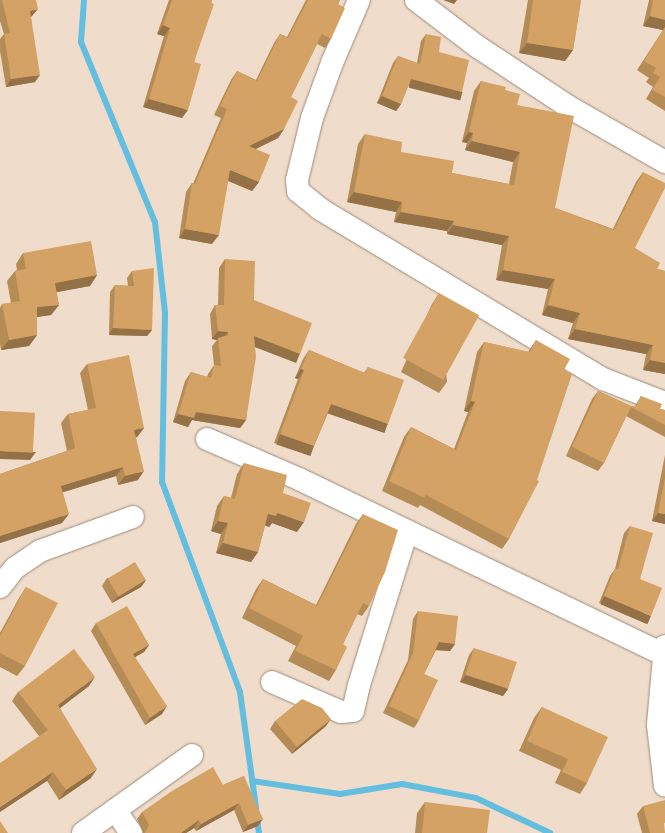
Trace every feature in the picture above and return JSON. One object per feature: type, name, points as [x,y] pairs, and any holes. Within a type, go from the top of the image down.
[{"type":"street","points":[[359,0],[332,63],[312,118],[297,180],[298,191],[320,209],[603,379],[665,403]]},
{"type":"street","points":[[416,0],[478,47],[568,106],[665,162]]},
{"type":"street","points":[[207,439],[664,650],[658,725],[665,786]]},
{"type":"street","points":[[0,587],[15,568],[40,551],[133,517]]},
{"type":"street","points":[[272,682],[341,712],[353,711],[359,685],[407,531]]},
{"type":"street","points":[[83,833],[192,755]]},
{"type":"street","points":[[115,810],[131,833]]},
{"type":"building","points":[[2,0],[36,0],[38,9],[30,11],[40,75],[11,79],[4,34],[10,33]]},
{"type":"building","points":[[172,0],[212,0],[211,3],[214,4],[194,62],[201,64],[188,110],[149,99],[170,28],[163,25]]},
{"type":"building","points":[[308,0],[340,0],[338,4],[345,8],[331,39],[322,34],[291,97],[298,101],[284,129],[249,146],[270,155],[259,182],[230,170],[219,235],[185,229],[192,183],[195,184],[227,109],[220,106],[237,71],[257,81],[280,34],[288,38]]},
{"type":"building","points":[[533,0],[581,0],[573,50],[527,43]]},
{"type":"building","points":[[653,0],[665,0],[665,20],[650,16]]},
{"type":"building","points":[[665,27],[665,97],[652,90],[660,77],[653,73],[656,68],[644,61]]},
{"type":"building","points":[[426,34],[441,37],[439,52],[469,60],[462,92],[411,79],[401,104],[382,96],[398,56],[420,64]]},
{"type":"building","points":[[481,81],[506,87],[505,90],[520,94],[517,105],[574,116],[555,208],[614,230],[643,172],[665,183],[665,188],[635,248],[660,263],[657,269],[665,271],[665,363],[650,360],[653,345],[575,329],[580,313],[548,305],[555,279],[503,270],[509,236],[453,225],[454,221],[401,212],[402,202],[354,192],[365,134],[402,142],[401,152],[454,161],[452,173],[514,185],[520,152],[472,141],[473,133],[469,132]]},
{"type":"building","points":[[91,241],[97,275],[55,283],[59,305],[37,307],[37,335],[9,340],[2,304],[20,301],[15,271],[26,269],[23,253]]},
{"type":"building","points":[[225,259],[255,261],[254,300],[312,323],[300,354],[254,336],[256,357],[246,420],[196,412],[194,418],[178,414],[191,372],[211,378],[214,365],[221,366],[218,338],[228,335],[228,332],[218,331],[215,305],[224,305]]},
{"type":"building","points":[[154,268],[152,330],[113,328],[115,285],[134,286],[132,271]]},
{"type":"building","points":[[439,293],[479,315],[443,380],[403,358]]},
{"type":"building","points":[[536,340],[570,359],[564,370],[572,374],[537,480],[539,481],[509,539],[426,495],[425,498],[389,481],[411,427],[456,450],[475,402],[471,401],[484,342],[530,352]]},
{"type":"building","points":[[309,350],[365,373],[368,367],[404,380],[388,424],[331,404],[314,446],[280,434],[304,370],[301,369]]},
{"type":"building","points":[[129,355],[144,428],[134,430],[144,471],[125,476],[123,467],[61,486],[69,514],[0,536],[0,474],[75,448],[68,414],[96,408],[87,364]]},
{"type":"building","points":[[598,391],[631,406],[636,406],[641,396],[662,404],[660,409],[665,410],[665,425],[631,407],[604,463],[572,447]]},
{"type":"building","points":[[0,411],[35,413],[33,453],[0,451]]},
{"type":"building","points":[[244,463],[287,475],[283,493],[311,503],[304,522],[277,513],[276,516],[268,514],[258,552],[223,543],[228,523],[218,521],[224,496],[235,499]]},
{"type":"building","points":[[665,478],[665,514],[658,513]]},
{"type":"building","points":[[363,514],[398,530],[385,572],[369,606],[363,603],[343,644],[347,647],[336,670],[295,651],[303,636],[249,608],[263,579],[317,606]]},
{"type":"building","points":[[630,526],[653,533],[640,579],[662,588],[651,616],[604,596],[615,568],[618,569]]},
{"type":"building","points":[[135,562],[146,580],[118,596],[108,578]]},
{"type":"building","points":[[26,587],[58,603],[25,666],[0,653],[0,636]]},
{"type":"building","points":[[127,606],[149,645],[133,654],[167,706],[150,718],[96,623]]},
{"type":"building","points":[[418,611],[458,616],[455,644],[439,642],[424,674],[438,680],[419,720],[389,706],[413,653]]},
{"type":"building","points":[[474,648],[517,662],[508,689],[465,675]]},
{"type":"building","points":[[74,649],[95,677],[58,705],[97,769],[66,790],[53,772],[0,807],[0,763],[48,730],[18,692]]},
{"type":"building","points":[[302,699],[322,708],[331,719],[297,747],[275,721]]},
{"type":"building","points":[[542,707],[608,737],[587,783],[562,772],[568,759],[527,741]]},
{"type":"building","points":[[213,767],[223,785],[244,776],[263,819],[248,825],[239,803],[201,824],[199,820],[181,833],[145,833],[149,825],[142,812],[172,791]]},
{"type":"building","points":[[665,800],[665,833],[650,833],[643,806]]},
{"type":"building","points":[[425,802],[490,810],[487,833],[422,833]]},
{"type":"building","points":[[0,821],[8,833],[0,833]]},
{"type":"waterway","points":[[84,0],[81,42],[155,222],[165,313],[162,482],[240,692],[256,808]]},
{"type":"waterway","points":[[252,781],[340,794],[402,784],[476,798],[550,833]]},
{"type":"waterway","points":[[257,819],[259,833]]}]
